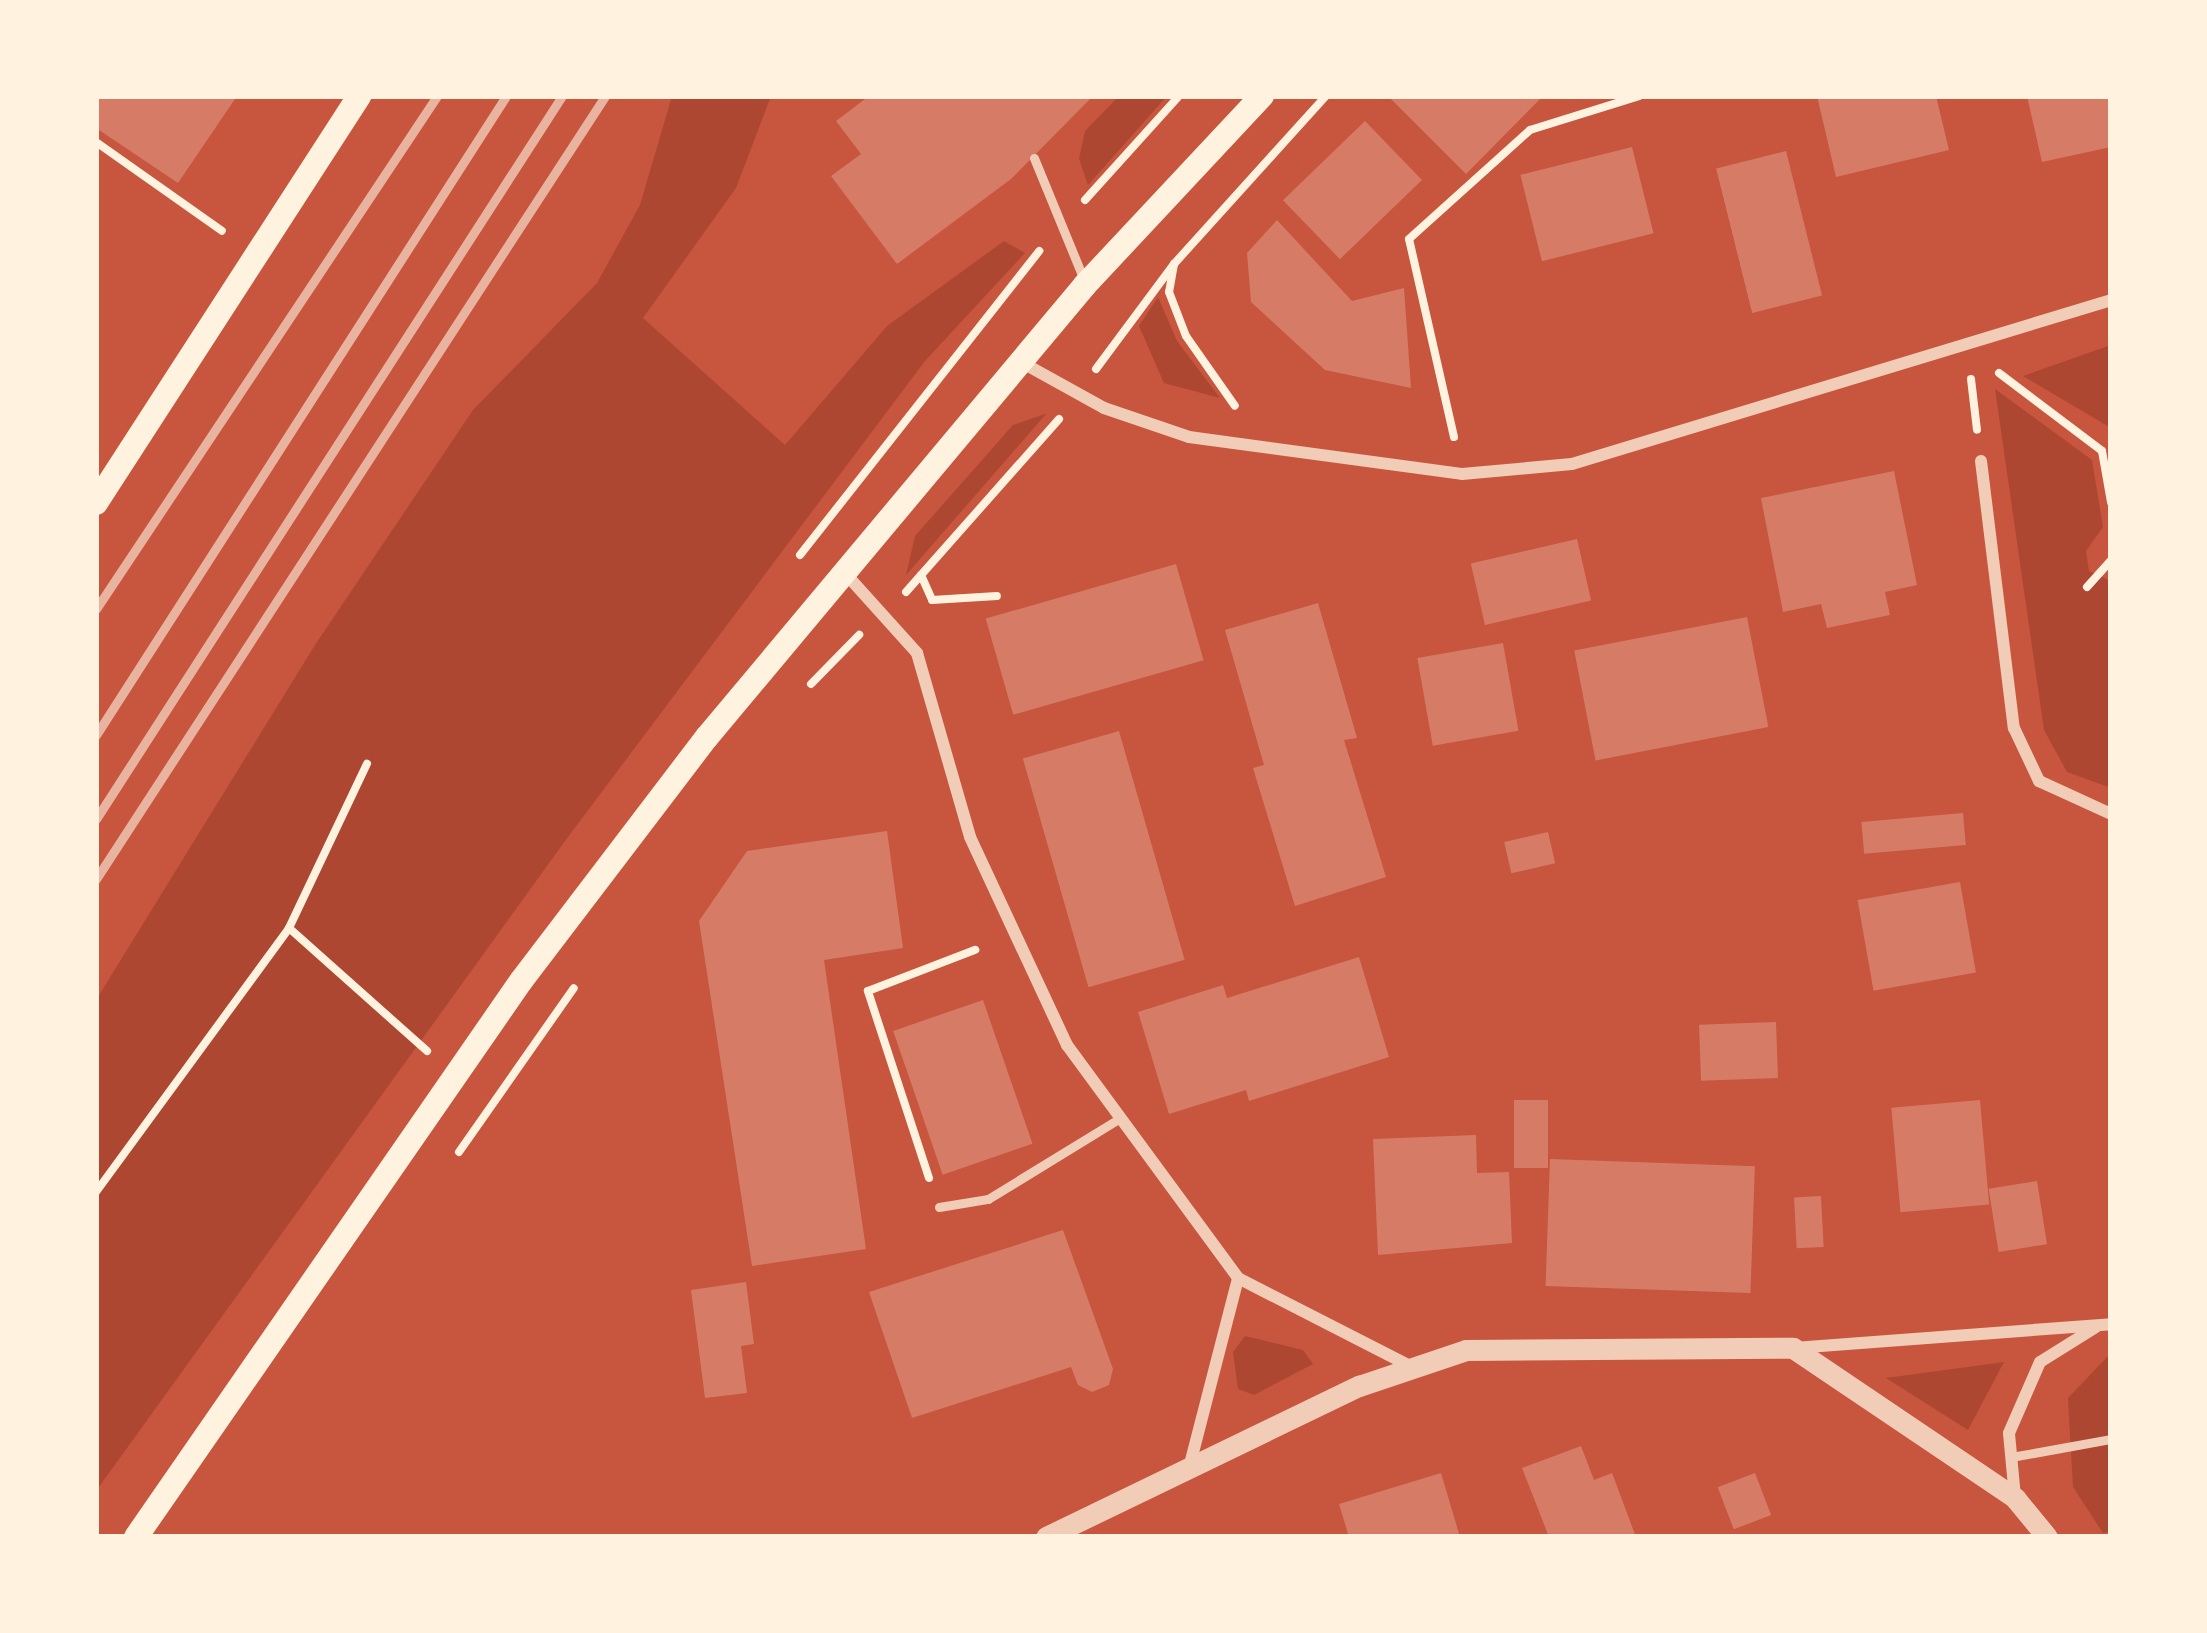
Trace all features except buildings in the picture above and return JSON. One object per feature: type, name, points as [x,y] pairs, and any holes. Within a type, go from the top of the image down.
[{"type":"main road","points":[[96,503],[359,96]]},
{"type":"main road","points":[[136,1537],[521,981],[844,572],[1085,284],[1262,96]]},
{"type":"street","points":[[1021,362],[1104,408],[1190,437],[1462,474],[1572,464],[1966,349],[2111,300]]},
{"type":"street","points":[[1981,461],[2014,728],[2039,781],[2111,814]]},
{"type":"street","points":[[844,572],[917,652],[970,838],[1010,937],[1067,1045],[1238,1278],[1412,1367]]},
{"type":"street","points":[[1187,1472],[1238,1278]]},
{"type":"street","points":[[1046,1537],[1412,1367],[1466,1350],[1792,1348],[2104,1325]]},
{"type":"street","points":[[2015,1498],[2009,1433],[2040,1362],[2104,1325]]},
{"type":"street","points":[[1792,1348],[2015,1498],[2047,1537]]},
{"type":"lane","points":[[1034,158],[1085,284]]},
{"type":"lane","points":[[939,1207],[988,1198],[1120,1118]]},
{"type":"lane","points":[[2012,1456],[2111,1439]]},
{"type":"path","points":[[1090,194],[1179,96]]},
{"type":"path","points":[[1111,349],[1174,264],[1326,96]]},
{"type":"path","points":[[1462,474],[1409,239],[1530,130],[1638,96]]},
{"type":"path","points":[[96,142],[233,238]]},
{"type":"path","points":[[1174,264],[1169,292],[1186,336],[1235,406]]},
{"type":"path","points":[[849,488],[1025,265]]},
{"type":"path","points":[[1966,349],[1981,461]]},
{"type":"path","points":[[1999,373],[2106,450],[2111,502]]},
{"type":"path","points":[[906,592],[1060,418]]},
{"type":"path","points":[[2087,587],[2111,560]]},
{"type":"path","points":[[921,575],[932,600],[997,596]]},
{"type":"path","points":[[804,690],[844,648]]},
{"type":"path","points":[[96,1192],[289,928],[368,764]]},
{"type":"path","points":[[289,928],[431,1054]]},
{"type":"path","points":[[939,1207],[868,991],[975,950]]},
{"type":"path","points":[[450,1165],[586,969]]},
{"type":"shaded area","points":[[672,96],[771,96],[736,188],[643,318],[785,445],[887,326],[1004,241],[1025,253],[925,361],[565,841],[96,1491],[96,1000],[315,645],[473,410],[597,283],[640,205]]},
{"type":"shaded area","points":[[1119,96],[1167,96],[1088,185],[1079,159],[1085,131]]},
{"type":"shaded area","points":[[1158,297],[1177,341],[1220,398],[1164,383],[1139,326]]},
{"type":"shaded area","points":[[2111,345],[2111,428],[2023,376]]},
{"type":"shaded area","points":[[1995,389],[2092,460],[2103,527],[2086,551],[2089,571],[2111,581],[2111,788],[2067,772],[2044,730]]},
{"type":"shaded area","points":[[1046,414],[906,575],[915,536],[1013,425]]},
{"type":"shaded area","points":[[1245,1336],[1303,1350],[1313,1364],[1254,1395],[1238,1389],[1233,1352]]},
{"type":"shaded area","points":[[2111,1353],[2111,1531],[2103,1533],[2073,1487],[2068,1398]]},
{"type":"shaded area","points":[[2004,1362],[1968,1430],[1886,1378]]},
{"type":"railway","points":[[96,609],[437,96]]},
{"type":"railway","points":[[96,735],[506,96]]},
{"type":"railway","points":[[96,819],[562,96]]},
{"type":"railway","points":[[96,879],[605,96]]}]
